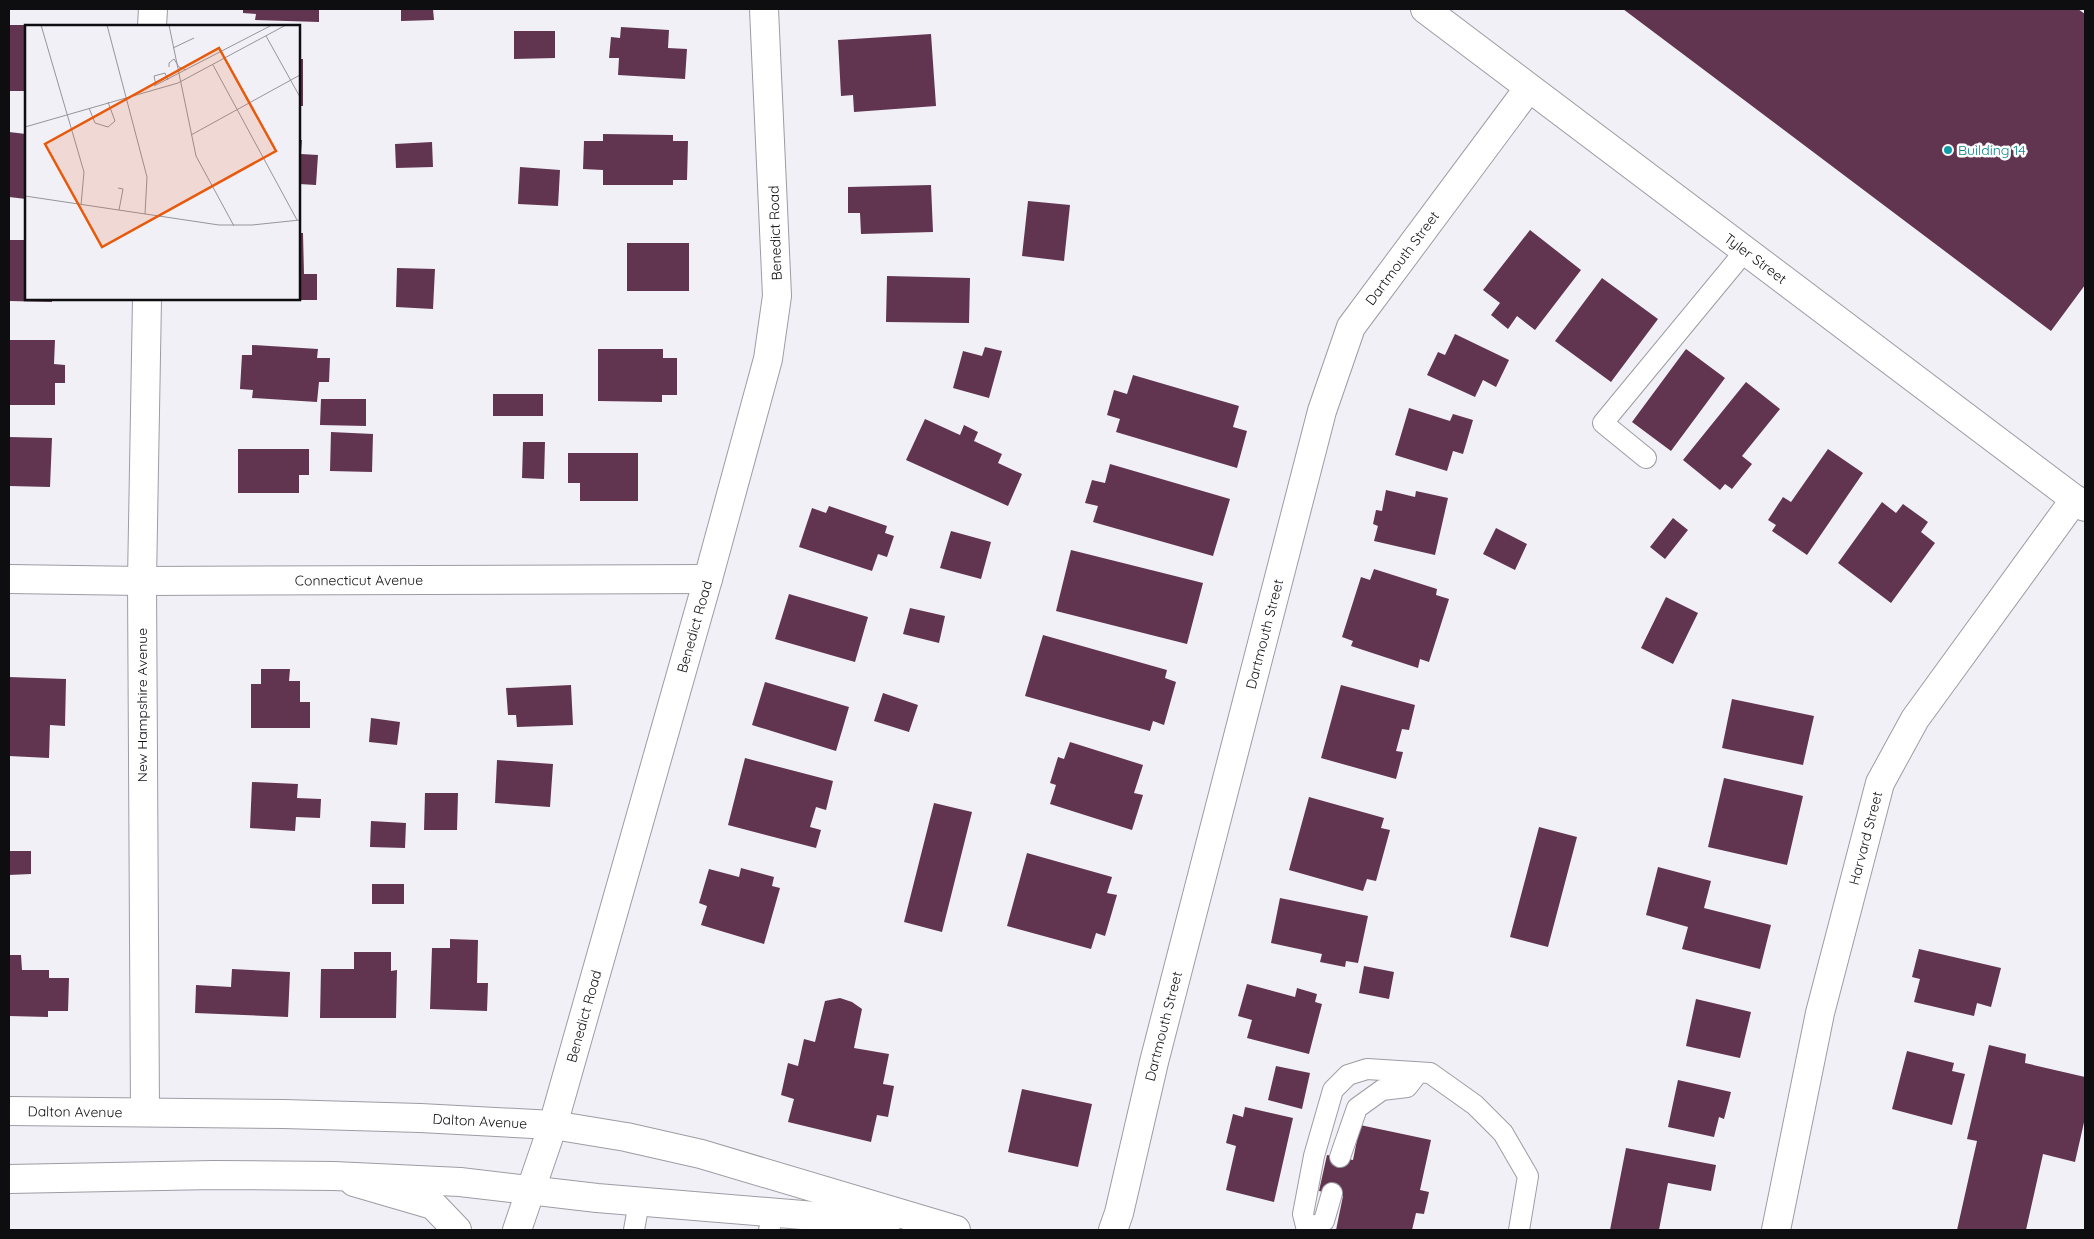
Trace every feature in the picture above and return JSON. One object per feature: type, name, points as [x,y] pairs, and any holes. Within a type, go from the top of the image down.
[{"type":"street","points":[[152,9],[152,25]]},
{"type":"street","name":"Benedict Road","points":[[517,1230],[553,1125],[708,579],[768,359],[777,296],[764,9]]},
{"type":"street","name":"Tyler Street","points":[[1425,9],[1528,89],[2080,503]]},
{"type":"street","name":"Dartmouth Street","points":[[1113,1230],[1119,1213],[1156,1053],[1322,411],[1351,328],[1528,89]]},
{"type":"street","name":"New Hampshire Avenue","points":[[145,1112],[142,581],[147,300]]},
{"type":"street","name":"Harvard Street","points":[[1776,1230],[1820,1014],[1880,782],[1915,719],[2080,503]]},
{"type":"street","name":"Connecticut Avenue","points":[[9,579],[142,581],[708,579]]},
{"type":"street","name":"Dalton Avenue","points":[[9,1111],[420,1118],[553,1125],[626,1137],[701,1154],[947,1228]]},
{"type":"street","name":"Dalton Avenue","points":[[9,1179],[213,1175],[334,1176],[460,1182],[639,1202],[772,1222],[947,1228]]},
{"type":"street","points":[[334,1176],[433,1205],[457,1230]]},
{"type":"lane","points":[[1646,458],[1603,423],[1745,251]]},
{"type":"lane","points":[[1332,1194],[1324,1221],[1308,1230],[1303,1214],[1314,1156],[1334,1090],[1348,1075],[1367,1069],[1430,1073],[1475,1105],[1503,1133],[1528,1176],[1519,1230]]},
{"type":"lane","points":[[1340,1157],[1357,1108],[1382,1090],[1407,1087],[1418,1073]]},
{"type":"lane","points":[[634,1230],[639,1202]]},
{"type":"building","points":[[243,9],[319,9],[319,22],[255,20],[256,14],[243,13]]},
{"type":"building","points":[[401,9],[433,9],[434,20],[401,21]]},
{"type":"building","name":"Building 14","points":[[1623,9],[2078,9],[2085,14],[2085,285],[2051,331]]},
{"type":"building","points":[[9,25],[25,25],[25,91],[9,91]]},
{"type":"building","points":[[621,27],[669,30],[668,48],[687,49],[685,79],[618,75],[619,58],[609,58],[611,37],[620,38]]},
{"type":"building","points":[[514,31],[555,31],[555,58],[514,59]]},
{"type":"building","points":[[931,34],[936,106],[854,112],[853,95],[841,96],[838,40]]},
{"type":"building","points":[[300,59],[303,59],[303,106],[300,106]]},
{"type":"building","points":[[9,132],[25,134],[25,199],[9,197]]},
{"type":"building","points":[[603,134],[673,135],[673,141],[688,141],[687,180],[673,180],[673,185],[603,185],[603,170],[583,169],[584,141],[603,141]]},
{"type":"building","points":[[300,140],[302,140],[301,154],[318,155],[316,185],[300,184]]},
{"type":"building","points":[[432,142],[433,167],[396,168],[395,144]]},
{"type":"building","points":[[520,167],[560,170],[558,206],[518,204]]},
{"type":"building","points":[[931,185],[933,232],[861,234],[860,213],[848,213],[848,187]]},
{"type":"building","points":[[1028,201],[1070,205],[1064,261],[1022,256]]},
{"type":"building","points":[[1530,230],[1581,270],[1535,330],[1517,316],[1508,329],[1491,315],[1500,303],[1483,290]]},
{"type":"building","points":[[300,233],[303,233],[304,274],[317,274],[317,300],[300,300]]},
{"type":"building","points":[[9,240],[25,240],[25,300],[52,300],[52,302],[9,301]]},
{"type":"building","points":[[627,243],[689,243],[689,291],[627,291]]},
{"type":"building","points":[[397,268],[435,269],[433,309],[396,307]]},
{"type":"building","points":[[887,276],[970,278],[969,323],[886,322]]},
{"type":"building","points":[[1602,278],[1658,319],[1611,382],[1555,341]]},
{"type":"building","points":[[1455,334],[1509,360],[1496,387],[1483,380],[1475,397],[1427,375],[1438,352],[1445,355]]},
{"type":"building","points":[[9,340],[55,340],[54,364],[65,365],[65,383],[55,383],[55,405],[9,405]]},
{"type":"building","points":[[252,345],[318,349],[317,358],[330,358],[329,382],[319,382],[317,402],[252,398],[253,390],[240,389],[242,355],[252,355]]},
{"type":"building","points":[[985,347],[1002,351],[989,398],[953,388],[963,351],[982,356]]},
{"type":"building","points":[[598,349],[663,349],[663,358],[677,358],[677,395],[662,395],[662,402],[598,401]]},
{"type":"building","points":[[1686,349],[1725,378],[1671,451],[1632,422]]},
{"type":"building","points":[[1133,375],[1239,406],[1233,427],[1247,431],[1237,468],[1116,432],[1120,419],[1107,415],[1114,390],[1127,394]]},
{"type":"building","points":[[1746,382],[1780,409],[1742,456],[1752,464],[1732,489],[1725,484],[1720,490],[1683,460]]},
{"type":"building","points":[[493,394],[543,394],[543,416],[493,416]]},
{"type":"building","points":[[321,399],[366,399],[366,426],[320,425]]},
{"type":"building","points":[[1409,408],[1450,421],[1453,414],[1473,420],[1463,454],[1453,451],[1447,471],[1395,455]]},
{"type":"building","points":[[925,419],[960,435],[964,425],[978,432],[974,441],[1002,454],[998,463],[1022,474],[1008,506],[906,460]]},
{"type":"building","points":[[331,432],[373,434],[372,472],[330,471]]},
{"type":"building","points":[[9,437],[52,438],[50,487],[9,486]]},
{"type":"building","points":[[523,442],[545,442],[544,479],[522,478]]},
{"type":"building","points":[[238,449],[309,449],[309,475],[299,475],[299,493],[238,493]]},
{"type":"building","points":[[1828,449],[1863,473],[1807,555],[1772,531],[1776,525],[1768,520],[1783,497],[1791,502]]},
{"type":"building","points":[[568,453],[638,453],[638,501],[580,501],[580,483],[568,483]]},
{"type":"building","points":[[1110,464],[1230,499],[1213,556],[1093,522],[1098,506],[1085,503],[1092,480],[1105,483]]},
{"type":"building","points":[[1386,490],[1415,497],[1416,491],[1448,498],[1435,555],[1374,541],[1378,526],[1373,524],[1376,510],[1382,511]]},
{"type":"building","points":[[1882,502],[1896,513],[1903,504],[1928,522],[1921,532],[1935,543],[1891,603],[1838,563]]},
{"type":"building","points":[[829,506],[887,526],[885,533],[894,536],[887,557],[878,554],[872,571],[799,547],[812,508],[826,513]]},
{"type":"building","points":[[1673,518],[1688,530],[1665,559],[1650,547]]},
{"type":"building","points":[[1496,528],[1527,544],[1515,570],[1483,554]]},
{"type":"building","points":[[951,531],[991,542],[981,579],[940,568]]},
{"type":"building","points":[[1071,550],[1203,583],[1187,644],[1056,611]]},
{"type":"building","points":[[1374,569],[1437,589],[1436,595],[1449,599],[1429,662],[1420,659],[1418,668],[1351,646],[1353,641],[1342,637],[1361,577],[1370,580]]},
{"type":"building","points":[[789,594],[868,617],[855,662],[775,639]]},
{"type":"building","points":[[1666,597],[1698,613],[1673,664],[1641,648]]},
{"type":"building","points":[[910,608],[945,616],[939,643],[903,634]]},
{"type":"building","points":[[1043,635],[1167,670],[1165,678],[1176,682],[1164,725],[1153,721],[1150,731],[1025,696]]},
{"type":"building","points":[[261,669],[290,669],[289,681],[300,681],[300,702],[310,702],[310,728],[251,728],[251,684],[261,684]]},
{"type":"building","points":[[9,677],[66,679],[65,726],[50,725],[49,758],[9,756]]},
{"type":"building","points":[[765,682],[849,707],[836,751],[752,725]]},
{"type":"building","points":[[571,685],[573,725],[517,727],[516,715],[508,715],[506,688]]},
{"type":"building","points":[[1341,685],[1415,705],[1409,730],[1402,729],[1396,751],[1403,752],[1396,779],[1321,758]]},
{"type":"building","points":[[883,693],[918,705],[909,732],[874,721]]},
{"type":"building","points":[[1732,699],[1814,716],[1803,765],[1722,748]]},
{"type":"building","points":[[371,718],[400,722],[397,745],[369,742]]},
{"type":"building","points":[[1070,742],[1143,765],[1134,793],[1143,795],[1132,830],[1050,804],[1056,785],[1050,783],[1058,757],[1064,759]]},
{"type":"building","points":[[745,758],[833,781],[826,810],[816,807],[810,827],[821,830],[816,848],[728,825]]},
{"type":"building","points":[[497,760],[553,764],[550,807],[495,803]]},
{"type":"building","points":[[1724,778],[1803,796],[1787,865],[1708,847]]},
{"type":"building","points":[[252,782],[298,784],[297,798],[321,799],[320,818],[296,817],[295,831],[250,828]]},
{"type":"building","points":[[425,793],[458,793],[457,830],[424,830]]},
{"type":"building","points":[[1309,797],[1384,818],[1381,828],[1390,830],[1376,881],[1367,879],[1363,891],[1289,870]]},
{"type":"building","points":[[934,803],[972,812],[942,932],[904,922]]},
{"type":"building","points":[[371,821],[406,823],[405,848],[370,847]]},
{"type":"building","points":[[1539,827],[1577,837],[1548,947],[1510,937]]},
{"type":"building","points":[[9,851],[31,851],[31,874],[9,875]]},
{"type":"building","points":[[1027,853],[1112,877],[1107,893],[1117,895],[1105,936],[1096,933],[1091,949],[1007,926]]},
{"type":"building","points":[[1658,867],[1711,881],[1704,908],[1771,925],[1760,969],[1682,949],[1688,927],[1646,915]]},
{"type":"building","points":[[741,868],[774,877],[772,886],[780,888],[764,944],[701,925],[707,906],[699,903],[709,869],[739,877]]},
{"type":"building","points":[[372,884],[404,884],[404,904],[372,904]]},
{"type":"building","points":[[1280,898],[1368,916],[1358,963],[1346,961],[1345,967],[1320,962],[1322,954],[1271,943]]},
{"type":"building","points":[[450,939],[478,940],[477,983],[488,983],[487,1011],[430,1009],[432,948],[450,948]]},
{"type":"building","points":[[1919,949],[2001,968],[1991,1007],[1977,1003],[1974,1016],[1914,1002],[1920,979],[1912,977]]},
{"type":"building","points":[[354,952],[391,952],[391,971],[397,970],[396,1018],[320,1018],[321,969],[354,969]]},
{"type":"building","points":[[9,955],[21,955],[22,970],[49,970],[49,978],[69,978],[68,1011],[48,1011],[48,1017],[9,1016]]},
{"type":"building","points":[[1364,966],[1394,972],[1389,999],[1359,993]]},
{"type":"building","points":[[232,969],[290,972],[288,1017],[195,1013],[196,985],[231,987]]},
{"type":"building","points":[[1247,984],[1295,997],[1297,988],[1317,994],[1315,1002],[1322,1004],[1309,1054],[1247,1038],[1252,1020],[1238,1016]]},
{"type":"building","points":[[840,998],[852,1002],[862,1009],[854,1048],[889,1054],[883,1084],[894,1086],[888,1117],[877,1115],[871,1142],[788,1122],[794,1099],[781,1095],[788,1063],[798,1066],[804,1039],[815,1042],[825,1001]]},
{"type":"building","points":[[1696,999],[1751,1012],[1740,1058],[1686,1046]]},
{"type":"building","points":[[1989,1045],[2026,1054],[2025,1063],[2085,1077],[2085,1118],[2075,1162],[2043,1154],[2026,1230],[1957,1230],[1977,1141],[1967,1139]]},
{"type":"building","points":[[1907,1051],[1954,1063],[1952,1071],[1965,1074],[1952,1125],[1892,1109]]},
{"type":"building","points":[[1276,1066],[1310,1073],[1302,1109],[1268,1100]]},
{"type":"building","points":[[1678,1080],[1731,1092],[1724,1119],[1719,1117],[1714,1137],[1668,1127]]},
{"type":"building","points":[[1022,1089],[1092,1104],[1078,1167],[1008,1152]]},
{"type":"building","points":[[1245,1107],[1293,1118],[1274,1202],[1226,1190],[1236,1146],[1226,1143],[1233,1114],[1243,1117]]},
{"type":"building","points":[[1360,1125],[1431,1140],[1420,1190],[1429,1192],[1424,1214],[1416,1213],[1412,1230],[1336,1230],[1343,1196],[1319,1191],[1327,1155],[1353,1160]]},
{"type":"building","points":[[1626,1148],[1716,1165],[1711,1191],[1668,1183],[1659,1230],[1610,1230]]},
{"type":"place","name":"Building 14","points":[[1948,150]]}]
